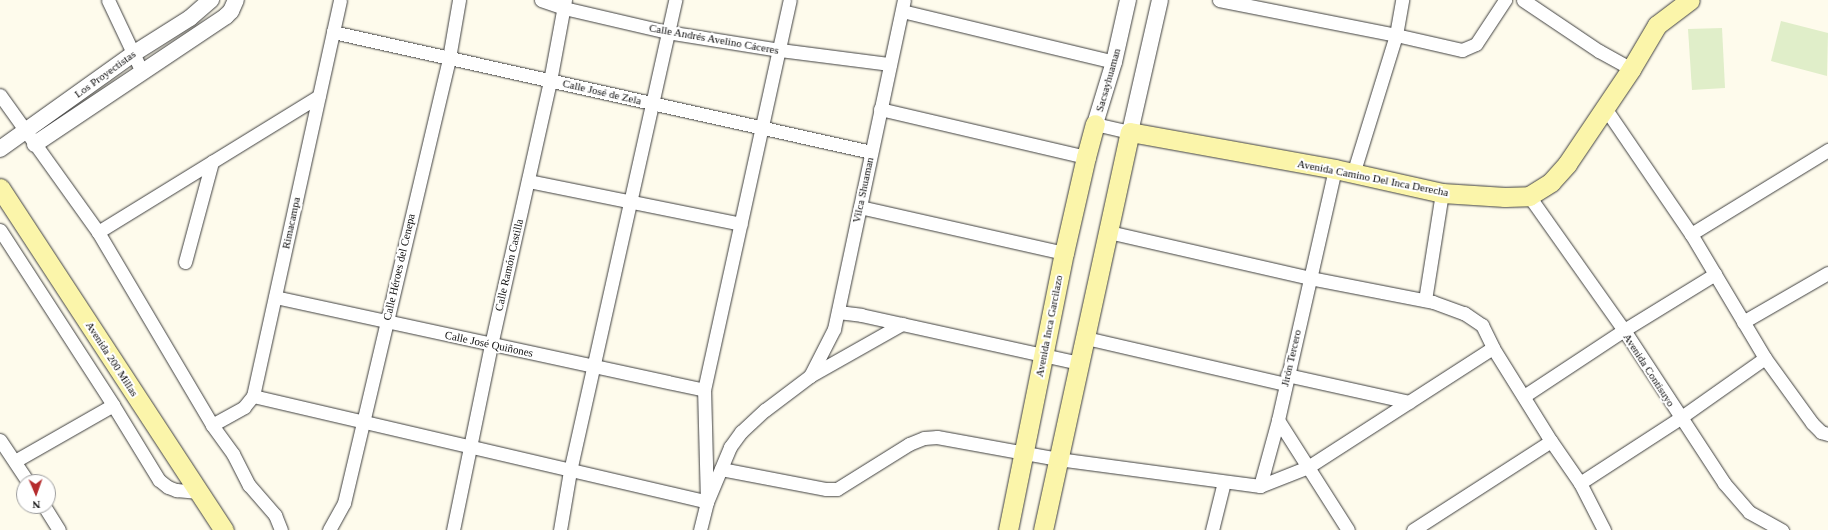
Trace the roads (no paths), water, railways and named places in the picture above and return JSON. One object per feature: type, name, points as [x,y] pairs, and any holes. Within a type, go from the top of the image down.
[{"type":"main road","points":[[1529,196],[1551,182],[1567,164],[1631,69],[1657,25],[1690,0]]},
{"type":"main road","name":"Avenida Inca Garcilazo","points":[[1008,530],[1064,253],[1095,124]]},
{"type":"main road","name":"Avenida Camino Del Inca Derecha","points":[[1130,132],[1344,171],[1442,193],[1504,197],[1529,196]]},
{"type":"main road","points":[[1043,530],[1130,132]]},
{"type":"main road","name":"Avenida 200 Millas","points":[[0,188],[224,530]]},
{"type":"street","points":[[108,0],[142,72]]},
{"type":"street","name":"Los Proyectistas","points":[[0,149],[31,138],[133,54],[190,18],[211,0]]},
{"type":"street","points":[[31,138],[142,72],[226,16],[231,11],[236,0]]},
{"type":"street","name":"Rimacampa","points":[[253,396],[340,0]]},
{"type":"street","name":"Calle Héroes del Cenepa","points":[[329,530],[344,503],[449,58],[459,0]]},
{"type":"street","name":"Calle Andrés Avelino Cáceres","points":[[541,0],[565,4],[667,32],[780,50],[890,64]]},
{"type":"street","points":[[560,530],[570,470],[675,0]]},
{"type":"street","points":[[706,502],[704,390],[790,0]]},
{"type":"street","name":"Sacsayhuaman","points":[[1128,0],[1114,62],[1095,124],[1130,132]]},
{"type":"street","points":[[1130,132],[1160,0]]},
{"type":"street","points":[[1219,0],[1396,35],[1462,50],[1476,44],[1505,0]]},
{"type":"street","name":"Jirón Tercero","points":[[1260,486],[1278,420],[1286,379],[1310,278],[1344,171],[1396,35],[1402,0]]},
{"type":"street","points":[[1523,0],[1598,51],[1631,69]]},
{"type":"street","name":"Calle Ramón Castilla","points":[[453,530],[491,345],[550,80],[565,4]]},
{"type":"street","points":[[903,6],[1114,62]]},
{"type":"street","name":"Vilca Shuaman","points":[[810,376],[834,329],[903,6]]},
{"type":"street","name":"Calle José de Zela","points":[[333,32],[871,152]]},
{"type":"street","points":[[0,95],[98,232],[212,425],[233,454],[249,485],[275,516],[281,530]]},
{"type":"street","points":[[98,232],[319,96]]},
{"type":"street","points":[[1605,108],[1691,234],[1765,358],[1812,423],[1821,432],[1828,434]]},
{"type":"street","points":[[880,109],[1086,157]]},
{"type":"street","points":[[1691,234],[1828,150]]},
{"type":"street","points":[[185,262],[212,162]]},
{"type":"street","points":[[528,181],[740,224]]},
{"type":"street","points":[[1425,300],[1442,193]]},
{"type":"street","name":"Avenida Contisuyo","points":[[1529,196],[1624,330],[1680,418],[1724,483],[1749,512],[1782,530]]},
{"type":"street","points":[[860,207],[1064,253]]},
{"type":"street","points":[[0,230],[113,405],[159,480],[168,487],[176,490],[199,492]]},
{"type":"street","points":[[1108,232],[1310,278],[1425,300],[1464,313],[1482,325],[1493,348],[1551,441],[1580,483],[1604,530]]},
{"type":"street","points":[[1743,322],[1828,273]]},
{"type":"street","points":[[1524,396],[1624,330],[1715,274]]},
{"type":"street","name":"Calle José Quiñones","points":[[275,297],[704,390]]},
{"type":"street","points":[[838,312],[861,315],[1080,363]]},
{"type":"street","points":[[700,530],[706,502],[730,447],[741,432],[765,410],[810,376],[902,324]]},
{"type":"street","points":[[1086,338],[1286,379],[1408,402]]},
{"type":"street","points":[[721,469],[826,489],[837,489],[909,444],[924,438],[937,437],[1058,459],[1260,486],[1308,467],[1493,348]]},
{"type":"street","points":[[1580,483],[1680,418],[1765,358]]},
{"type":"street","points":[[212,425],[244,407],[253,396],[706,502]]},
{"type":"street","points":[[14,461],[113,405]]},
{"type":"street","points":[[1278,420],[1348,530]]},
{"type":"street","points":[[0,440],[23,474]]},
{"type":"street","points":[[1413,530],[1551,441]]},
{"type":"street","points":[[1212,530],[1224,482]]},
{"type":"street","points":[[49,514],[59,530]]}]
